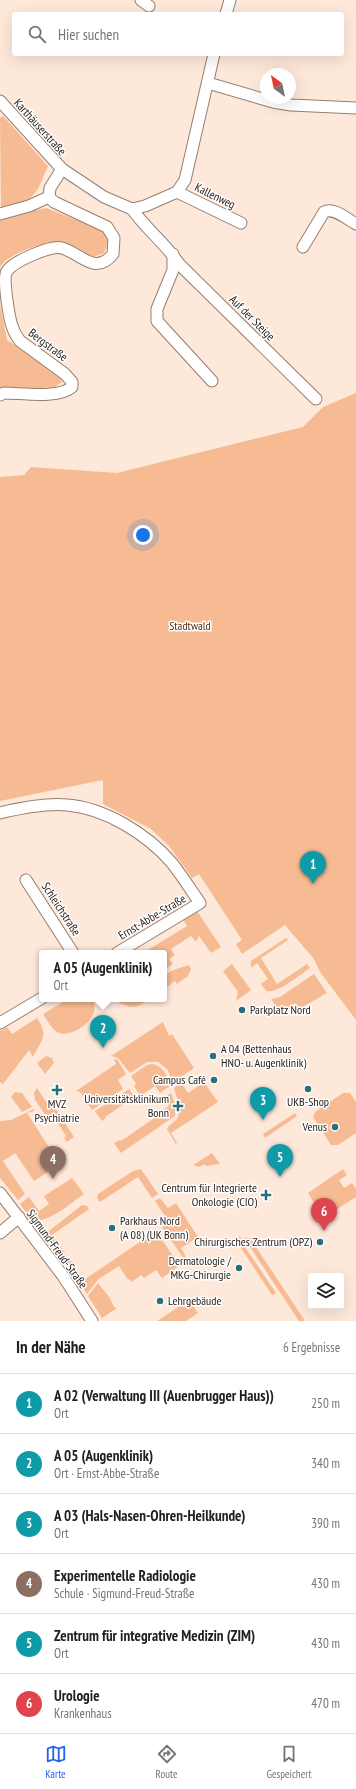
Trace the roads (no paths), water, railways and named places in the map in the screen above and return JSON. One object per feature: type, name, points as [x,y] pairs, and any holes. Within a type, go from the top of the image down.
[{"type":"street","points":[[227,12],[230,0]]},
{"type":"street","points":[[0,214],[29,206],[49,197],[50,188],[62,170],[104,197],[132,209],[145,206],[177,192],[185,180],[214,56]]},
{"type":"street","points":[[208,83],[273,102],[291,105],[356,108]]},
{"type":"street","name":"Karthäuserstraße","points":[[0,101],[62,170]]},
{"type":"street","name":"Kallenweg","points":[[177,192],[241,223]]},
{"type":"street","name":"Bergstraße","points":[[0,395],[4,393],[58,394],[67,392],[72,387],[72,382],[65,374],[20,341],[15,335],[10,322],[7,299],[7,271],[14,265],[30,256],[56,248],[62,248],[92,264],[104,262],[113,254],[114,238],[107,226],[54,202],[49,197]]},
{"type":"street","name":"Auf der Steige","points":[[132,209],[141,222],[173,254],[179,264],[316,400]]},
{"type":"street","points":[[303,248],[324,212],[328,210],[334,211],[356,224]]},
{"type":"street","points":[[173,254],[174,270],[157,309],[157,321],[212,381]]},
{"type":"street","name":"Ernst-Abbe-Straße","points":[[0,813],[39,806],[65,804],[79,806],[116,820],[145,839],[163,854],[185,881],[200,903],[122,950]]},
{"type":"street","name":"Schleichstraße","points":[[26,880],[71,950]]},
{"type":"street","points":[[0,1023],[39,1000]]},
{"type":"street","name":"Sigmund-Freud-Straße","points":[[0,1193],[63,1276],[92,1321]]},
{"type":"street","points":[[0,1232],[19,1217]]},
{"type":"place","name":"A 02 (Verwaltung III (Auenbrugger Haus))","points":[[313,884]]},
{"type":"place","name":"Parkplatz Nord","points":[[242,1010]]},
{"type":"place","name":"A 05 (Augenklinik)","points":[[103,1048]]},
{"type":"place","name":"A 04 (Bettenhaus HNO- u. Augenklinik)","points":[[213,1056]]},
{"type":"place","name":"Campus Café","points":[[214,1080]]},
{"type":"place","name":"UKB-Shop","points":[[308,1089]]},
{"type":"place","name":"MVZ Psychiatrie","points":[[57,1090]]},
{"type":"place","name":"Universitätsklinikum Bonn","points":[[178,1106]]},
{"type":"place","name":"A 03 (Hals-Nasen-Ohren-Heilkunde)","points":[[263,1120]]},
{"type":"place","name":"Venus","points":[[335,1127]]},
{"type":"place","name":"Zentrum für integrative Medizin (ZIM)","points":[[280,1177]]},
{"type":"place","name":"Experimentelle Radiologie","points":[[53,1179]]},
{"type":"place","name":"Centrum für Integrierte Onkologie (CIO)","points":[[266,1195]]},
{"type":"place","name":"Parkhaus Nord (A 08) (UK Bonn)","points":[[112,1228]]},
{"type":"place","name":"Urologie","points":[[324,1231]]},
{"type":"place","name":"Chirurgisches Zentrum (OPZ)","points":[[320,1242]]},
{"type":"place","name":"Dermatologie / MKG-Chirurgie","points":[[239,1268]]},
{"type":"place","name":"Lehrgebäude","points":[[160,1301]]},
{"type":"park label","name":"Stadtwald","points":[[190,626]]}]
